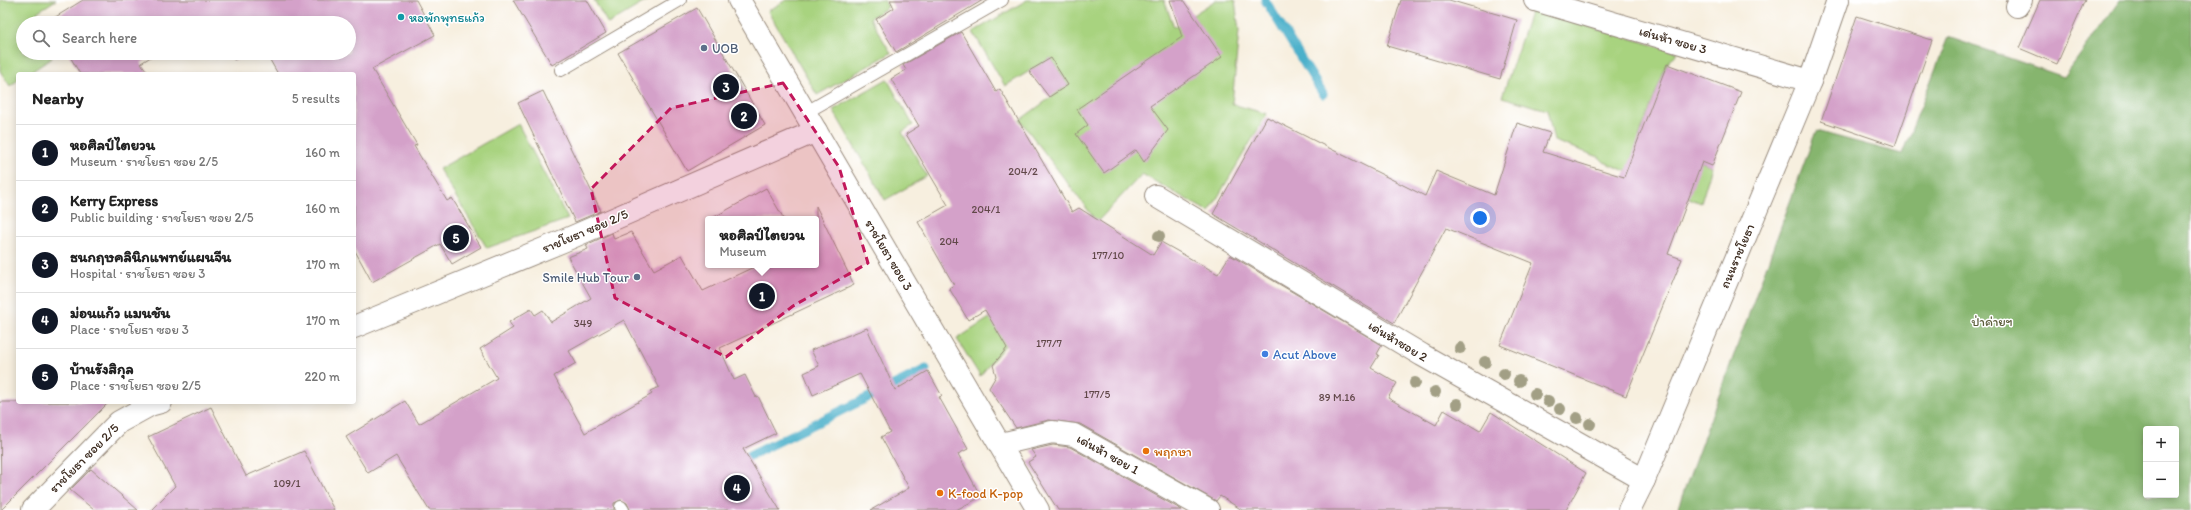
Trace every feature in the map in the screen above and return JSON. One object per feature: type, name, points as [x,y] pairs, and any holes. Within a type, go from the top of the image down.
[{"type":"street","name":"ราชโยธา ซอย 3","points":[[739,0],[1038,510]]},
{"type":"street","name":"เด่นห้า ซอย 3","points":[[1535,0],[1810,81]]},
{"type":"street","name":"ถนนราชโยธา","points":[[1629,510],[1644,480],[1810,81],[1838,0]]},
{"type":"street","name":"ราชโยธา ซอย 2/5","points":[[356,326],[563,241],[810,122]]},
{"type":"street","name":"เด่นห้าซอย 2","points":[[1156,196],[1422,355],[1644,480]]},
{"type":"street","name":"ราชโยธา ซอย 2/5","points":[[33,510],[119,422],[151,404]]},
{"type":"street","name":"เด่นห้า ซอย 1","points":[[1000,444],[1052,432],[1074,435],[1208,510]]},
{"type":"lane","points":[[561,70],[680,0]]},
{"type":"lane","points":[[810,122],[1002,0]]},
{"type":"highlighted area","points":[[783,83],[839,167],[868,263],[793,306],[726,357],[615,298],[591,189],[671,108]]},
{"type":"green space","points":[[0,0],[56,0],[37,12],[39,16],[16,16],[16,60],[49,60],[31,72],[16,72],[16,82],[10,86],[0,71]]},
{"type":"green space","points":[[594,0],[648,0],[608,24]]},
{"type":"green space","points":[[786,0],[884,0],[888,7],[870,18],[891,53],[817,95],[768,11]]},
{"type":"green space","points":[[1027,0],[1164,0],[1174,27],[1216,0],[1235,0],[1239,31],[1232,104],[1267,114],[1209,212],[1142,174],[1097,222],[1020,120],[1068,85],[1051,58],[1005,86],[973,32]]},
{"type":"green space","name":"ป่าค่ายฯ","points":[[2120,0],[2191,0],[2191,510],[1677,510],[1816,131],[1902,154],[1948,37],[2064,77]]},
{"type":"green space","points":[[1531,10],[1678,52],[1667,64],[1639,137],[1712,166],[1701,203],[1604,162],[1599,157],[1554,141],[1547,110],[1502,97]]},
{"type":"green space","points":[[887,79],[913,125],[902,132],[927,176],[885,200],[833,110]]},
{"type":"green space","points":[[518,124],[568,219],[487,248],[439,169]]},
{"type":"green space","points":[[1047,281],[1044,297],[980,376],[957,339]]},
{"type":"building","points":[[83,0],[416,0],[435,35],[372,69],[417,145],[414,146],[447,201],[452,198],[481,247],[452,264],[440,244],[372,282],[356,253],[356,72],[277,72],[270,60],[356,60],[356,16],[57,16]]},
{"type":"building","points":[[513,0],[587,0],[606,33],[552,65]]},
{"type":"building","points":[[890,0],[983,0],[896,52],[876,19],[894,8]]},
{"type":"building","points":[[1170,0],[1183,0],[1222,57],[1150,106],[1168,130],[1144,162],[1136,150],[1104,173],[1076,134],[1088,125],[1077,109],[1182,37]]},
{"type":"building","points":[[1401,0],[1449,0],[1517,20],[1500,79],[1387,46]]},
{"type":"building","points":[[2040,0],[2085,0],[2057,64],[2019,48]]},
{"type":"building","points":[[697,8],[765,125],[687,171],[618,53]]},
{"type":"building","points":[[1857,16],[1932,40],[1895,146],[1821,121]]},
{"type":"building","points":[[961,32],[996,92],[1000,89],[1072,212],[1079,208],[1153,255],[1161,242],[1218,274],[1230,255],[1382,345],[1377,354],[1379,355],[1371,368],[1397,383],[1388,398],[1436,425],[1444,410],[1480,431],[1491,412],[1586,473],[1566,510],[1242,510],[1220,496],[1216,501],[1080,424],[1049,420],[1016,428],[989,388],[996,376],[993,365],[1007,348],[985,310],[968,320],[949,288],[954,285],[918,222],[948,205],[906,134],[919,126],[891,79],[906,70],[903,65]]},
{"type":"building","points":[[1051,58],[1068,85],[1049,97],[1029,71]]},
{"type":"building","points":[[72,60],[146,60],[141,63],[148,72],[79,72]]},
{"type":"building","points":[[1667,64],[1741,92],[1712,166],[1702,162],[1668,254],[1682,259],[1626,396],[1500,345],[1533,263],[1446,228],[1394,323],[1213,214],[1267,117],[1425,196],[1436,171],[1494,195],[1517,123],[1550,133],[1543,152],[1624,177]]},
{"type":"building","points":[[543,91],[601,211],[575,222],[518,103]]},
{"type":"building","points":[[766,188],[782,216],[716,216]]},
{"type":"building","points":[[816,206],[854,285],[720,348],[734,380],[745,375],[756,397],[758,396],[776,433],[743,449],[780,510],[630,510],[627,503],[621,500],[614,503],[614,510],[429,510],[396,456],[368,473],[346,437],[405,401],[419,424],[497,378],[480,349],[513,328],[509,322],[531,309],[535,315],[543,310],[551,322],[591,298],[568,257],[588,249],[586,245],[612,233],[614,239],[631,232],[654,270],[682,255],[703,291],[752,268],[819,268],[819,216],[816,216]],"holes":[[[624,320],[659,387],[650,391],[652,394],[585,433],[554,376],[576,363],[569,351]]]},
{"type":"building","points":[[867,328],[895,390],[928,371],[942,396],[939,397],[968,449],[958,454],[981,497],[956,510],[871,510],[909,488],[881,437],[890,432],[860,374],[813,395],[804,373],[819,366],[811,350]]},
{"type":"building","points":[[0,402],[16,402],[16,404],[107,404],[1,510]]},
{"type":"building","points":[[211,407],[246,476],[304,451],[334,510],[151,510],[175,486],[148,437]]},
{"type":"building","points":[[1053,445],[1070,447],[1182,510],[1058,510],[1028,462],[1036,457],[1031,450]]},
{"type":"building","points":[[91,469],[138,510],[94,510],[70,490]]},
{"type":"waterway","points":[[1265,0],[1323,94]]},
{"type":"waterway","points":[[737,462],[926,369]]},
{"type":"place","name":"หอพักพุทธแก้ว","points":[[401,17]]},
{"type":"place","name":"UOB","points":[[704,48]]},
{"type":"place","name":"ธนกฤษคลินิกแพทย์แผนจีน","points":[[726,87]]},
{"type":"place","name":"Kerry Express","points":[[744,116]]},
{"type":"place","name":"บ้านรังสิกุล","points":[[456,238]]},
{"type":"place","name":"Smile Hub Tour","points":[[637,277]]},
{"type":"place","name":"หอศิลป์ไตยวน","points":[[762,296]]},
{"type":"place","name":"Acut Above","points":[[1265,354]]},
{"type":"place","name":"พฤกษา","points":[[1146,451]]},
{"type":"place","name":"ม่อนแก้ว แมนชัน","points":[[737,488]]},
{"type":"place","name":"K-food K-pop","points":[[940,493]]}]
